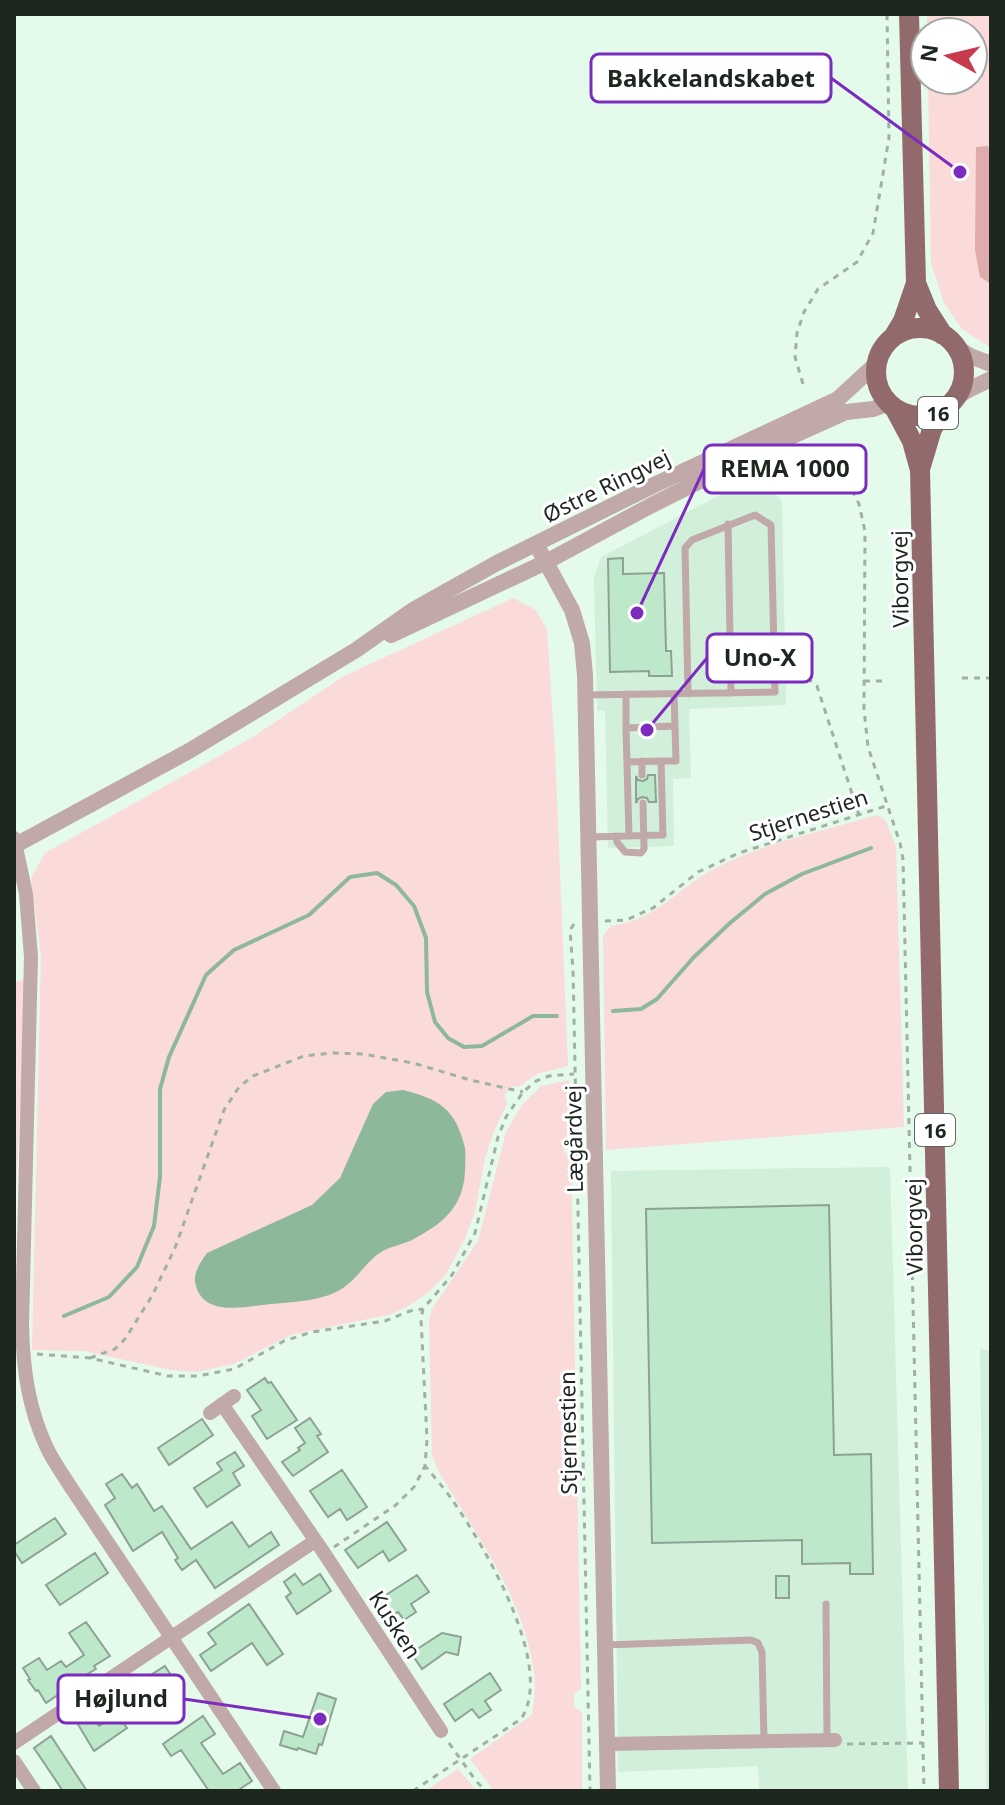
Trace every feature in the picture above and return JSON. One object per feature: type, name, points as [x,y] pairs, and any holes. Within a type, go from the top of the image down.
[{"type":"main road","name":"16","points":[[909,14],[916,283],[922,302],[950,341],[963,364],[964,373],[961,390],[950,403],[928,416],[919,417],[891,406],[878,389],[876,381],[876,364],[882,348],[903,321],[916,283]]},
{"type":"main road","points":[[894,336],[918,328],[935,331],[950,341]]},
{"type":"main road","name":"Viborgvej","points":[[920,470],[932,429],[950,403]]},
{"type":"main road","name":"Viborgvej","points":[[891,406],[912,441],[920,470],[949,1791]]},
{"type":"street","points":[[950,341],[991,364]]},
{"type":"street","name":"Østre Ringvej","points":[[15,843],[189,751],[356,650],[413,610],[497,563],[838,399],[876,364]]},
{"type":"street","points":[[950,403],[991,379]]},
{"type":"street","name":"Østre Ringvej","points":[[356,650],[546,562],[766,448],[846,412],[891,406]]},
{"type":"street","name":"Lægårdvej","points":[[536,544],[572,610],[582,643],[586,695],[608,1791]]},
{"type":"street","points":[[15,843],[26,894],[31,957],[22,1325],[24,1371],[33,1413],[47,1449],[70,1486],[274,1791]]},
{"type":"street","name":"Kusken","points":[[222,1404],[441,1731]]},
{"type":"street","points":[[14,1743],[172,1637],[320,1547]]},
{"type":"street","points":[[607,1744],[831,1740]]},
{"type":"street","points":[[14,1761],[34,1791]]},
{"type":"lane","points":[[586,695],[688,694],[775,692],[771,525],[755,515],[692,540],[685,548],[688,694]]},
{"type":"lane","points":[[728,524],[731,693]]},
{"type":"lane","points":[[626,694],[629,836]]},
{"type":"lane","points":[[627,762],[676,761],[674,694]]},
{"type":"lane","points":[[626,728],[675,726]]},
{"type":"lane","points":[[642,761],[642,775]]},
{"type":"lane","points":[[588,837],[663,835],[661,761]]},
{"type":"lane","points":[[616,836],[625,852],[641,853],[644,849],[643,803]]},
{"type":"lane","points":[[826,1604],[831,1740]]},
{"type":"lane","points":[[605,1645],[751,1640],[758,1643],[762,1652],[764,1742]]},
{"type":"path","points":[[803,384],[795,357],[797,333],[804,312],[818,289],[857,262],[873,233],[889,138],[887,14]]},
{"type":"path","points":[[831,447],[859,504],[865,531],[864,709],[868,747],[902,850],[905,881],[924,1791]]},
{"type":"path","points":[[775,679],[803,677],[815,683],[859,815]]},
{"type":"path","points":[[962,678],[991,678]]},
{"type":"path","points":[[864,681],[888,681]]},
{"type":"path","name":"Stjernestien","points":[[590,1791],[570,930],[574,924],[590,921],[626,920],[653,908],[698,872],[739,853],[888,805]]},
{"type":"path","points":[[90,1358],[115,1349],[125,1339],[152,1296],[175,1248],[224,1110],[239,1087],[253,1076],[304,1056],[363,1054],[413,1063],[523,1092]]},
{"type":"path","points":[[320,1547],[396,1505],[414,1487],[425,1466],[427,1439],[423,1309],[452,1275],[475,1233],[498,1137],[506,1117],[523,1092],[536,1081],[549,1076],[575,1074]]},
{"type":"path","points":[[23,1352],[90,1358],[168,1376],[198,1376],[234,1369],[284,1341],[312,1332],[385,1321],[423,1309]]},
{"type":"path","points":[[413,1791],[521,1719],[528,1709],[531,1685],[528,1656],[514,1611],[487,1554],[452,1499],[425,1466]]},
{"type":"path","points":[[441,1731],[486,1791]]},
{"type":"path","points":[[831,1740],[838,1744],[923,1743]]},
{"type":"shaded area","points":[[991,14],[991,348],[962,329],[944,303],[931,263],[928,96],[989,96],[989,16],[927,16]]},
{"type":"shaded area","points":[[988,146],[991,156],[991,284],[980,277],[975,250],[976,147]]},
{"type":"shaded area","points":[[774,492],[782,501],[786,705],[689,709],[691,778],[673,779],[674,846],[608,848],[605,711],[597,711],[594,577],[601,557],[722,494]]},
{"type":"shaded area","points":[[513,598],[536,610],[547,630],[568,1066],[537,1074],[520,1086],[509,1087],[505,1095],[507,1104],[485,1158],[475,1212],[446,1274],[429,1292],[392,1314],[291,1335],[234,1364],[196,1372],[171,1370],[84,1351],[32,1350],[41,956],[31,878],[45,853],[253,737],[344,676]]},
{"type":"shaded area","points":[[877,815],[886,821],[896,847],[904,1127],[606,1150],[603,935],[611,926],[644,916],[709,872],[742,856]]},
{"type":"shaded area","points":[[26,978],[14,1234],[14,983]]},
{"type":"shaded area","points":[[569,1080],[570,1136],[564,1138],[564,1153],[571,1156],[581,1689],[574,1694],[574,1707],[582,1712],[582,1791],[494,1791],[470,1759],[532,1715],[534,1672],[529,1645],[509,1593],[432,1456],[429,1320],[432,1309],[478,1241],[506,1132],[521,1106],[541,1086]]},
{"type":"shaded area","points":[[403,1090],[436,1102],[457,1124],[465,1148],[465,1172],[460,1196],[449,1214],[423,1234],[377,1255],[348,1284],[327,1296],[239,1308],[208,1303],[196,1286],[195,1277],[207,1253],[312,1205],[340,1178],[373,1104],[386,1092]]},
{"type":"shaded area","points":[[890,1167],[908,1791],[759,1791],[758,1766],[618,1772],[611,1171]]},
{"type":"shaded area","points":[[980,1348],[991,1352],[991,1791],[986,1791]]},
{"type":"shaded area","points":[[458,1769],[477,1791],[425,1791]]},
{"type":"building","points":[[623,558],[623,574],[664,573],[666,651],[671,651],[672,676],[649,676],[649,671],[610,672],[608,559]]},
{"type":"building","points":[[648,775],[655,775],[656,802],[642,797],[636,803],[636,776],[643,781]]},
{"type":"building","points":[[829,1205],[834,1455],[871,1454],[873,1574],[850,1574],[850,1563],[802,1564],[802,1540],[652,1543],[646,1209]]},
{"type":"building","points":[[265,1378],[297,1420],[267,1439],[252,1416],[261,1410],[247,1390]]},
{"type":"building","points":[[310,1418],[328,1452],[293,1476],[282,1462],[305,1443],[295,1428]]},
{"type":"building","points":[[202,1419],[213,1435],[169,1465],[158,1448]]},
{"type":"building","points":[[235,1452],[244,1466],[233,1473],[240,1485],[207,1507],[194,1488],[222,1470],[217,1463]]},
{"type":"building","points":[[342,1470],[367,1507],[347,1520],[340,1509],[328,1517],[310,1491]]},
{"type":"building","points":[[122,1474],[132,1488],[137,1484],[154,1511],[162,1506],[191,1549],[232,1522],[249,1547],[271,1532],[279,1545],[215,1588],[196,1560],[182,1570],[162,1532],[133,1551],[105,1505],[115,1498],[106,1484]]},
{"type":"building","points":[[55,1518],[66,1534],[22,1563],[14,1551],[14,1545]]},
{"type":"building","points":[[387,1522],[406,1550],[389,1561],[383,1551],[358,1568],[345,1550]]},
{"type":"building","points":[[95,1553],[108,1573],[60,1605],[46,1585]]},
{"type":"building","points":[[295,1574],[303,1585],[320,1574],[331,1591],[297,1614],[286,1597],[291,1593],[284,1582]]},
{"type":"building","points":[[417,1575],[429,1592],[411,1604],[416,1612],[404,1620],[398,1612],[387,1620],[375,1602]]},
{"type":"building","points":[[776,1576],[789,1576],[789,1598],[776,1598]]},
{"type":"building","points":[[249,1604],[283,1654],[267,1665],[252,1643],[211,1671],[200,1655],[216,1644],[208,1633]]},
{"type":"building","points":[[86,1622],[110,1656],[46,1703],[28,1680],[23,1668],[39,1658],[47,1670],[61,1661],[66,1667],[84,1655],[69,1633]]},
{"type":"building","points":[[442,1633],[461,1637],[458,1655],[446,1652],[422,1669],[411,1653]]},
{"type":"building","points":[[165,1666],[176,1683],[159,1694],[169,1707],[152,1719],[144,1707],[140,1710],[124,1687],[141,1676],[143,1680]]},
{"type":"building","points":[[490,1673],[501,1690],[485,1701],[491,1710],[479,1718],[472,1709],[455,1721],[444,1704]]},
{"type":"building","points":[[318,1693],[336,1699],[322,1745],[319,1744],[316,1754],[280,1745],[284,1731],[303,1737]]},
{"type":"building","points":[[89,1712],[99,1726],[117,1714],[127,1728],[94,1751],[76,1721]]},
{"type":"building","points":[[203,1716],[215,1734],[201,1743],[223,1774],[240,1763],[252,1781],[237,1791],[209,1791],[181,1750],[171,1756],[163,1744]]},
{"type":"building","points":[[51,1736],[87,1791],[63,1791],[34,1748]]},
{"type":"waterway","points":[[613,1011],[641,1009],[657,999],[694,957],[765,894],[802,874],[871,848]]},
{"type":"waterway","points":[[64,1316],[109,1297],[137,1267],[154,1226],[160,1177],[160,1089],[169,1057],[206,975],[234,950],[309,915],[350,877],[377,873],[396,885],[414,906],[426,938],[427,992],[435,1022],[448,1038],[464,1047],[482,1046],[533,1016],[557,1016]]},
{"type":"place","name":"Bakkelandskabet","points":[[960,172]]},
{"type":"place","name":"REMA 1000","points":[[637,613]]},
{"type":"place","name":"Uno-X","points":[[647,730]]},
{"type":"place","name":"Højlund","points":[[320,1719]]}]
